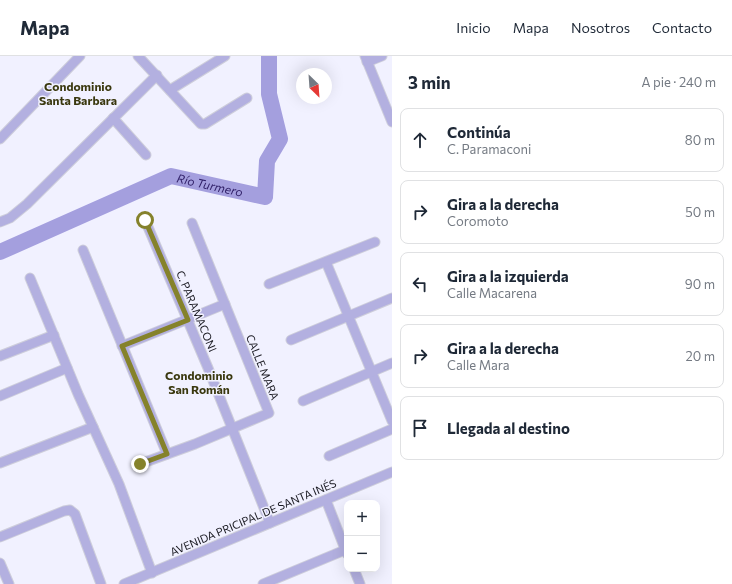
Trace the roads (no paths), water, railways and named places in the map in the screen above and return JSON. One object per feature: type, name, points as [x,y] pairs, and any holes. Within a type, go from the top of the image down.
[{"type":"street","points":[[0,139],[80,56]]},
{"type":"street","points":[[138,56],[203,124],[248,98]]},
{"type":"street","points":[[170,90],[225,56]]},
{"type":"street","points":[[382,56],[366,59],[392,122]]},
{"type":"street","points":[[0,222],[10,218],[27,204],[157,75]]},
{"type":"street","points":[[113,118],[146,155]]},
{"type":"street","name":"C. PARAMACONI","points":[[145,220],[233,429],[270,523]]},
{"type":"street","name":"CALLE MARA","points":[[140,464],[233,429],[269,413],[192,223]]},
{"type":"street","points":[[269,284],[375,242]]},
{"type":"street","points":[[83,250],[167,454]]},
{"type":"street","points":[[326,262],[392,421]]},
{"type":"street","points":[[30,278],[67,368],[119,484],[152,573]]},
{"type":"street","points":[[291,340],[392,298]]},
{"type":"street","points":[[122,346],[225,304]]},
{"type":"street","points":[[0,356],[54,335]]},
{"type":"street","points":[[303,401],[392,363]]},
{"type":"street","points":[[0,396],[67,368]]},
{"type":"street","points":[[0,463],[93,427]]},
{"type":"street","points":[[329,456],[392,429]]},
{"type":"street","name":"AVENIDA PRICIPAL DE SANTA INÉS","points":[[124,584],[392,472]]},
{"type":"street","points":[[326,500],[344,547]]},
{"type":"street","points":[[0,537],[64,510],[70,510],[75,514],[101,584]]},
{"type":"street","points":[[263,584],[344,553]]},
{"type":"street","points":[[0,563],[9,584]]},
{"type":"street","points":[[355,572],[360,584]]},
{"type":"waterway","name":"Río Turmero","points":[[0,252],[171,176],[265,197],[267,161],[280,139],[269,94],[269,56]]},
{"type":"district","name":"Condominio Santa Barbara","points":[[78,93]]},
{"type":"district","name":"Condominio San Román","points":[[199,382]]}]
